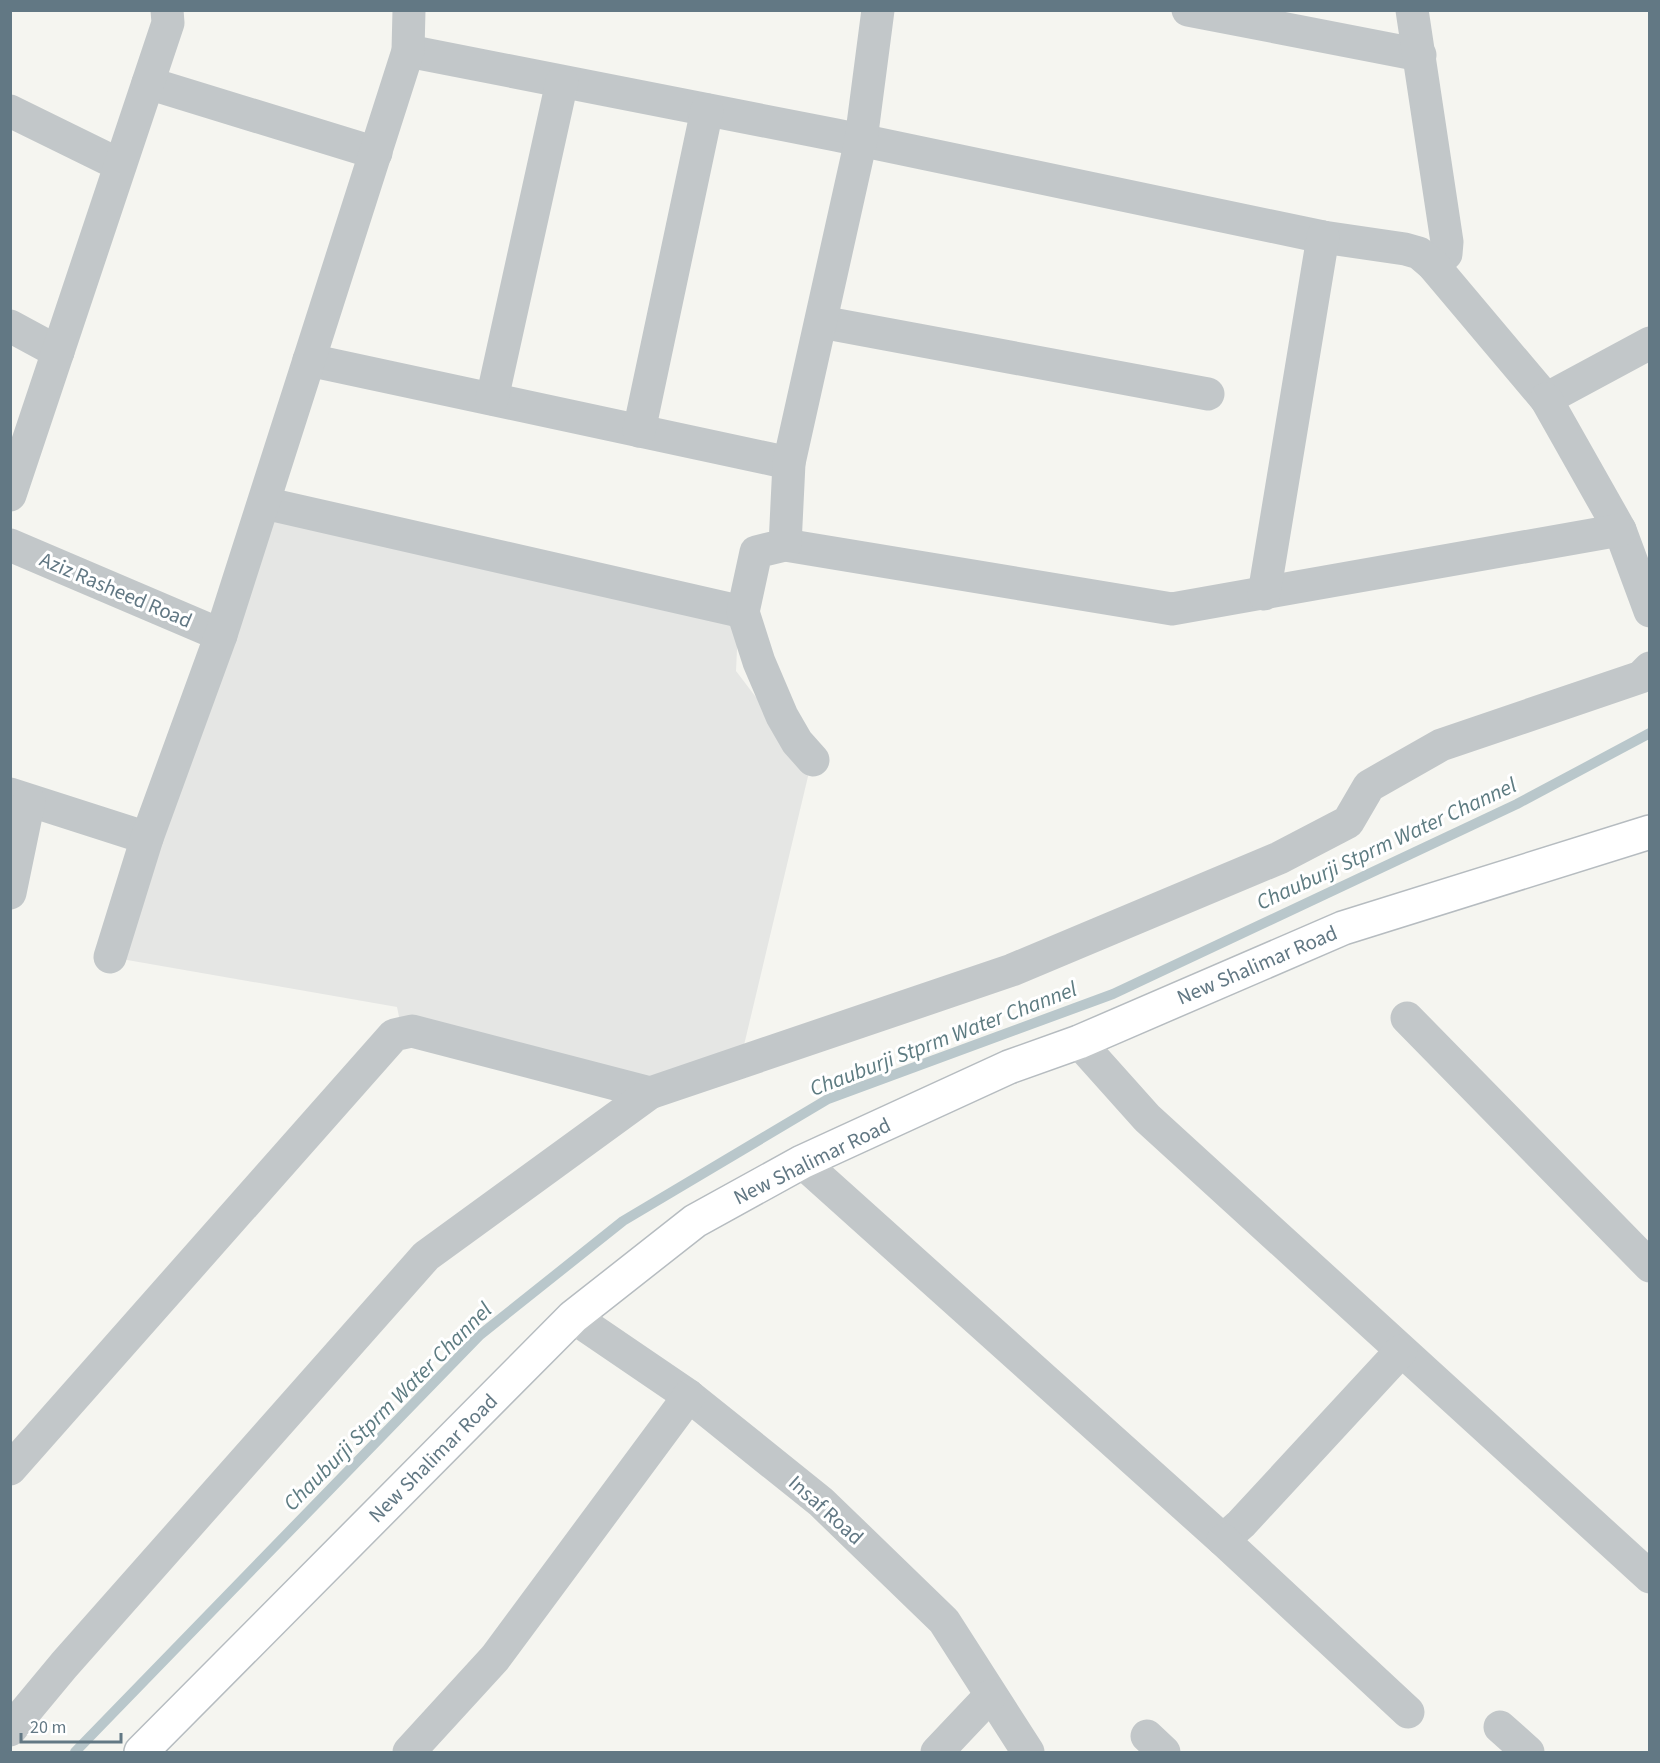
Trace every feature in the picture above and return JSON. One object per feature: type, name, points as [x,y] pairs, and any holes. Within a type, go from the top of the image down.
[{"type":"street","points":[[10,495],[168,23],[167,10]]},
{"type":"street","points":[[110,957],[147,837],[221,635],[408,51],[409,10]]},
{"type":"street","points":[[784,545],[789,463],[861,140],[878,10]]},
{"type":"street","points":[[1188,10],[1420,55]]},
{"type":"street","points":[[1412,10],[1447,242],[1446,254],[1433,265]]},
{"type":"street","points":[[408,51],[861,140],[1323,237],[1419,253],[1433,265],[1546,399],[1620,530],[1650,611]]},
{"type":"street","points":[[492,399],[562,82]]},
{"type":"street","points":[[148,83],[375,153]]},
{"type":"street","points":[[639,431],[707,110]]},
{"type":"street","points":[[10,111],[120,165]]},
{"type":"street","points":[[1264,594],[1323,237]]},
{"type":"street","points":[[821,322],[1208,394]]},
{"type":"street","points":[[10,326],[58,351]]},
{"type":"street","points":[[1546,399],[1650,344]]},
{"type":"street","points":[[309,360],[789,463]]},
{"type":"street","points":[[264,503],[743,612]]},
{"type":"street","points":[[813,760],[797,742],[782,716],[759,662],[743,612],[756,552],[784,545],[1172,609],[1620,530]]},
{"type":"street","name":"Aziz Rasheed Road","points":[[10,545],[221,635]]},
{"type":"street","points":[[10,1730],[64,1665],[426,1256],[650,1093],[1012,970],[1279,858],[1348,822],[1369,786],[1441,745],[1641,677],[1650,668]]},
{"type":"street","points":[[10,893],[20,798],[147,837]]},
{"type":"street","name":"New Shalimar Road","points":[[141,1752],[573,1317],[695,1221],[802,1162],[1009,1067],[1079,1042],[1342,928],[1650,832]]},
{"type":"street","points":[[1407,1018],[1650,1266]]},
{"type":"street","points":[[10,1468],[394,1035],[412,1031],[650,1093]]},
{"type":"street","points":[[1079,1042],[1147,1118],[1650,1577]]},
{"type":"street","points":[[802,1162],[1223,1540],[1408,1712]]},
{"type":"street","name":"Insaf Road","points":[[573,1317],[689,1396],[821,1502],[944,1621],[1028,1752]]},
{"type":"street","points":[[1223,1540],[1241,1524],[1401,1351]]},
{"type":"street","points":[[409,1752],[495,1658],[689,1396]]},
{"type":"street","points":[[937,1752],[990,1696]]},
{"type":"street","points":[[1500,1727],[1528,1752]]},
{"type":"shaded area","points":[[264,503],[739,608],[736,671],[810,768],[740,1062],[650,1093],[402,1031],[397,1007],[110,957]]},
{"type":"waterway","name":"Chauburji Stprm Water Channel","points":[[75,1752],[480,1335],[623,1221],[828,1099],[1113,994],[1517,804],[1650,733]]}]
